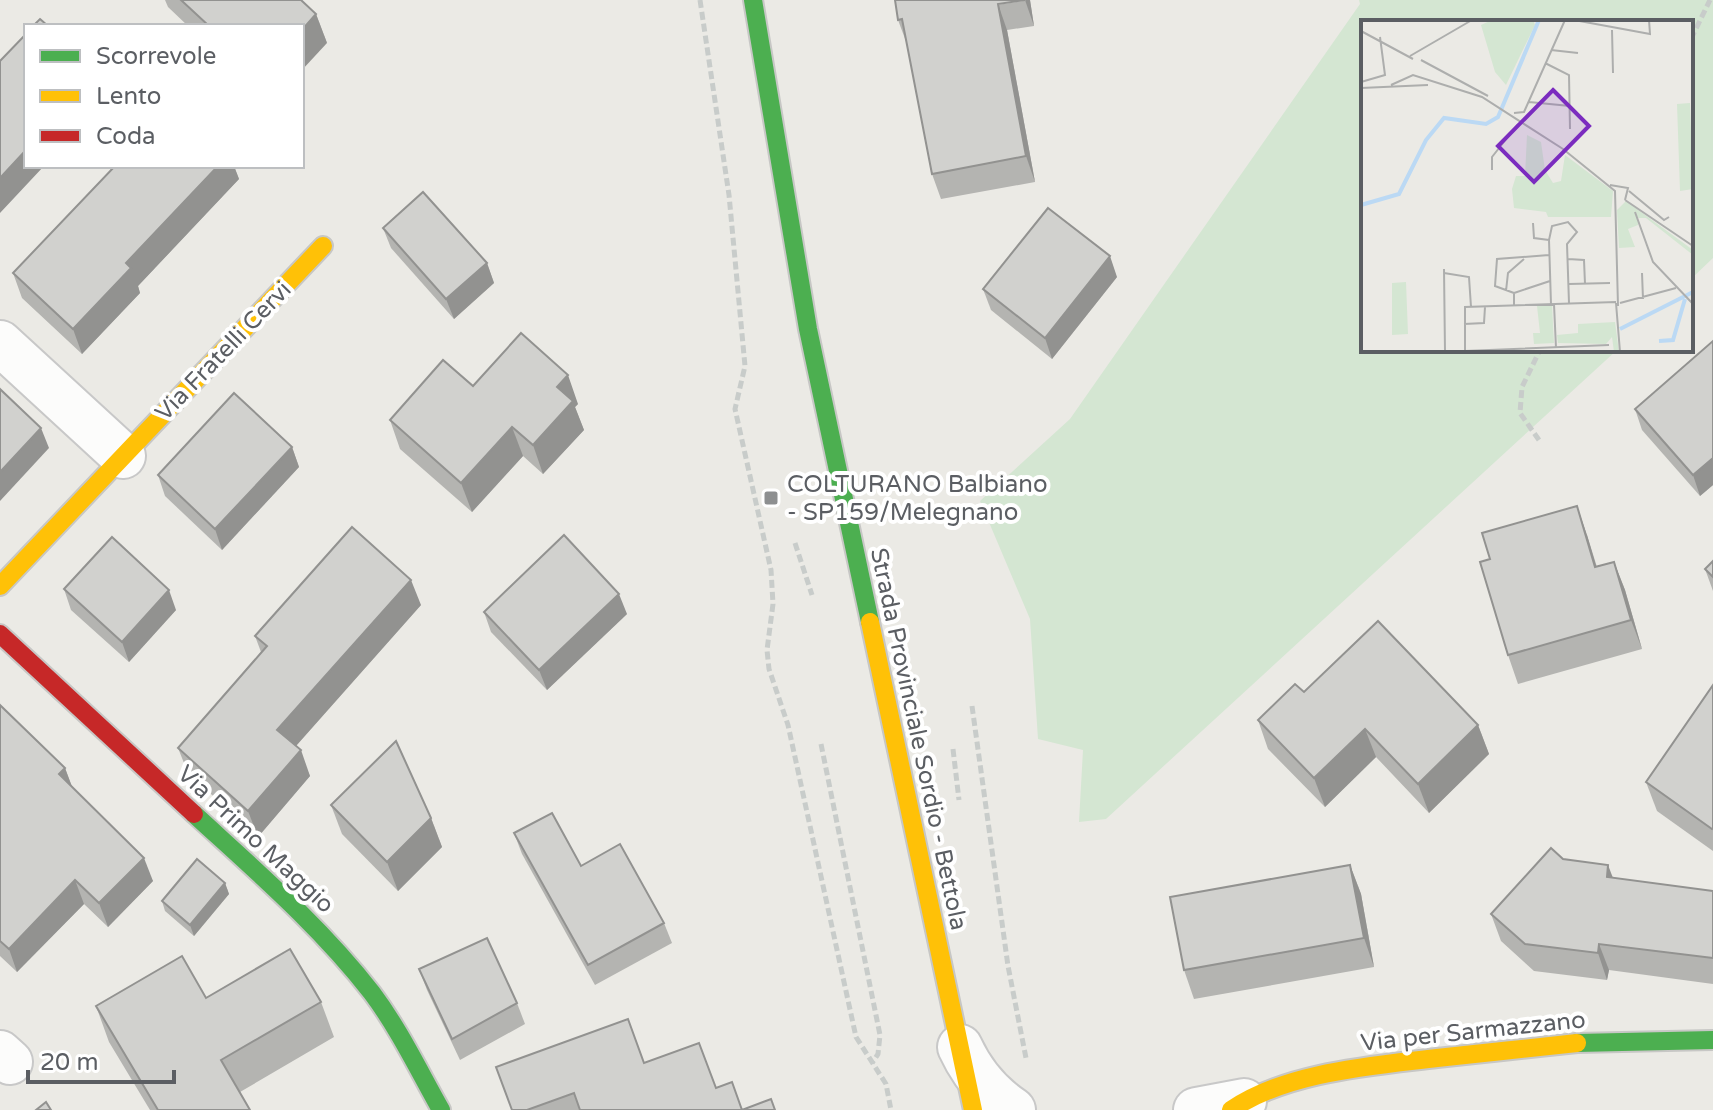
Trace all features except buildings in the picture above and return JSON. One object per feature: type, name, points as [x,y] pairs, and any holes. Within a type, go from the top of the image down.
[{"type":"street","name":"Strada Provinciale Sordio - Bettola","points":[[753,0],[808,329],[973,1110]]},
{"type":"street","name":"Via Fratelli Cervi","points":[[0,586],[323,246]]},
{"type":"street","points":[[0,343],[123,456]]},
{"type":"street","name":"Via Primo Maggio","points":[[0,634],[301,912],[338,952],[399,1034],[441,1110]]},
{"type":"street","name":"Via per Sarmazzano","points":[[1237,1106],[1301,1080],[1369,1066],[1582,1042],[1713,1040]]},
{"type":"street","points":[[960,1047],[969,1068],[1013,1110]]},
{"type":"street","points":[[1196,1110],[1237,1106]]},
{"type":"path","points":[[700,0],[729,195],[745,366],[735,409],[771,570],[773,604],[767,650],[769,669],[788,725],[856,1037],[886,1084],[891,1110]]},
{"type":"path","points":[[1693,35],[1710,0]]},
{"type":"path","points":[[1539,352],[1522,387],[1520,413],[1539,440]]},
{"type":"path","points":[[972,706],[1008,966],[1031,1066]]},
{"type":"path","points":[[821,744],[880,1035],[878,1054],[872,1063]]},
{"type":"green space","points":[[1359,0],[1713,0],[1713,258],[1693,277],[1693,20],[1361,20],[1361,352],[1615,352],[1106,819],[1079,822],[1083,750],[1038,739],[1030,619],[980,501],[1070,419],[1360,4]]},
{"type":"traffic: fast","points":[[753,0],[808,329],[870,622]]},
{"type":"traffic: fast","points":[[194,814],[287,900],[352,968],[391,1021],[441,1110]]},
{"type":"traffic: fast","points":[[1577,1043],[1713,1040]]},
{"type":"traffic: slow","points":[[0,586],[323,246]]},
{"type":"traffic: slow","points":[[870,622],[973,1110]]},
{"type":"traffic: slow","points":[[1231,1110],[1277,1087],[1330,1073],[1577,1043]]},
{"type":"traffic: jam","points":[[0,634],[194,814]]},
{"type":"place","name":"COLTURANO Balbiano - SP159/Melegnano","points":[[771,498]]}]
